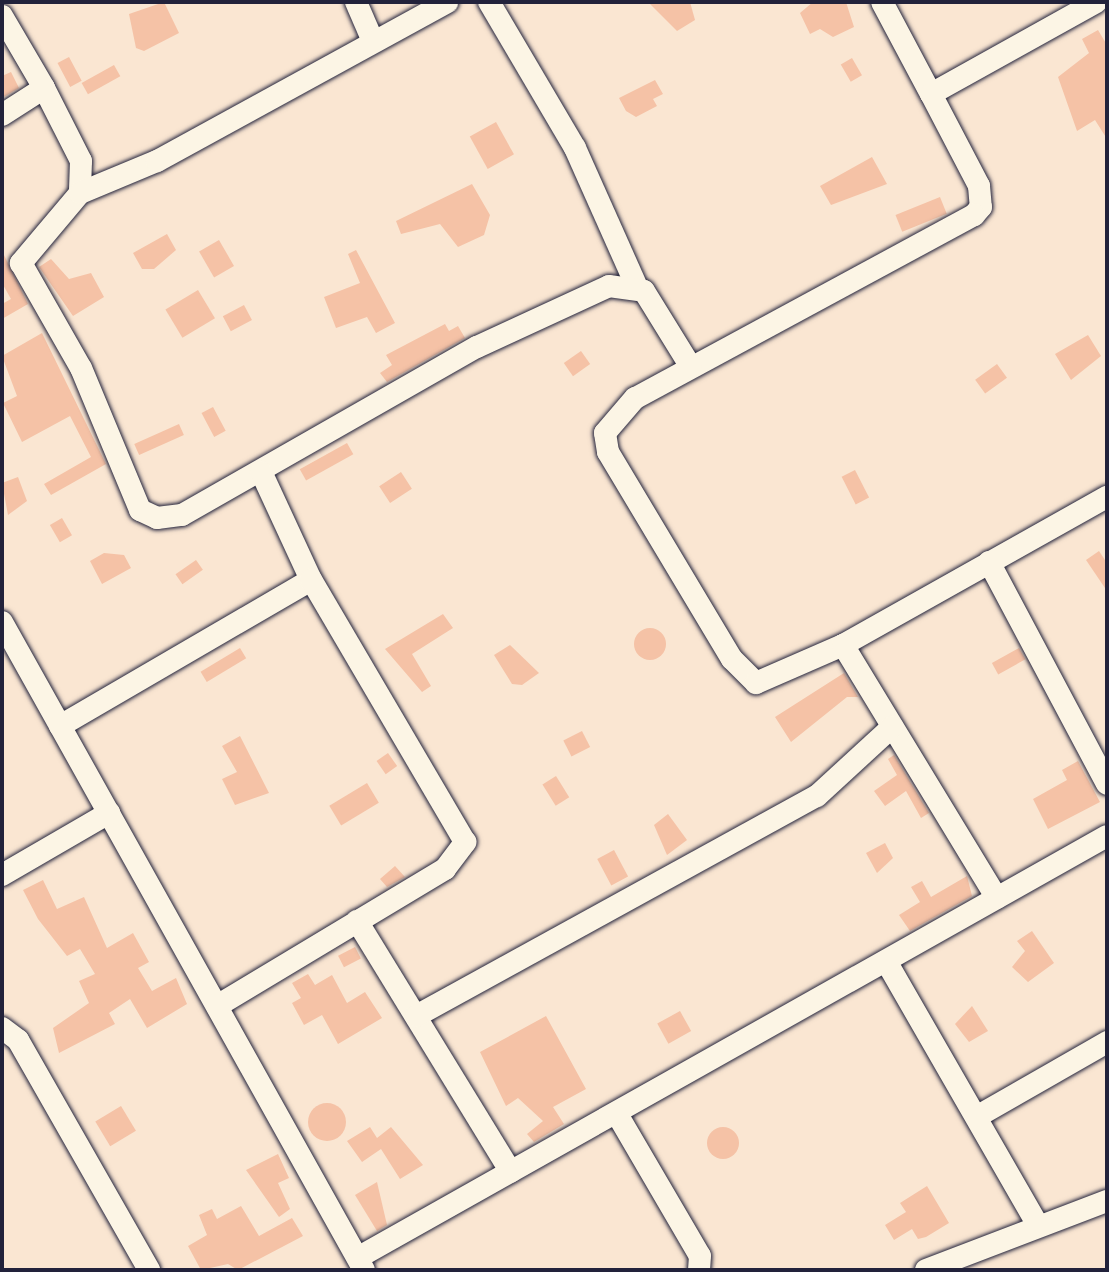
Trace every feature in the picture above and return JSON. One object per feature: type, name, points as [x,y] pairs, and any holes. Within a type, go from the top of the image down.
[{"type":"street","points":[[356,2],[372,39]]},
{"type":"street","points":[[447,2],[372,39],[157,161],[80,193],[21,263],[81,368],[140,510],[157,518],[182,515],[477,347],[609,286],[636,285]]},
{"type":"street","points":[[489,2],[575,148],[636,285],[691,367]]},
{"type":"street","points":[[882,2],[979,186],[974,215],[691,367],[614,416],[605,433],[608,452],[742,675],[772,681],[843,645],[1107,497]]},
{"type":"street","points":[[931,94],[1096,2]]},
{"type":"street","points":[[2,16],[44,88],[81,161],[80,193]]},
{"type":"street","points":[[2,115],[44,88]]},
{"type":"street","points":[[217,1006],[445,869],[465,842],[311,580],[261,472]]},
{"type":"street","points":[[989,562],[1107,784]]},
{"type":"street","points":[[60,726],[311,580]]},
{"type":"street","points":[[2,622],[362,1264],[511,1172],[1107,836]]},
{"type":"street","points":[[843,645],[997,898]]},
{"type":"street","points":[[416,1016],[817,796],[892,727]]},
{"type":"street","points":[[2,875],[109,813]]},
{"type":"street","points":[[357,921],[511,1172]]},
{"type":"street","points":[[886,961],[1038,1225]]},
{"type":"street","points":[[2,1028],[18,1040],[149,1270]]},
{"type":"street","points":[[978,1116],[1107,1042]]},
{"type":"street","points":[[617,1114],[700,1256],[699,1270]]},
{"type":"street","points":[[926,1270],[1107,1201]]},
{"type":"building","points":[[164,2],[179,33],[144,51],[136,48],[129,14]]},
{"type":"building","points":[[648,2],[690,2],[695,20],[677,31]]},
{"type":"building","points":[[813,2],[846,2],[854,27],[833,37],[820,29],[810,34],[800,13]]},
{"type":"building","points":[[1098,30],[1107,45],[1107,139],[1095,120],[1077,131],[1058,77],[1089,53],[1082,39]]},
{"type":"building","points":[[69,57],[82,81],[70,87],[58,63]]},
{"type":"building","points":[[852,58],[862,75],[851,82],[841,64]]},
{"type":"building","points":[[114,65],[120,76],[88,94],[82,83]]},
{"type":"building","points":[[11,72],[19,88],[2,98],[2,76]]},
{"type":"building","points":[[655,80],[663,94],[653,99],[657,106],[636,117],[626,111],[619,98]]},
{"type":"building","points":[[496,122],[514,154],[488,169],[470,137]]},
{"type":"building","points":[[872,157],[887,184],[831,205],[820,186]]},
{"type":"building","points":[[472,184],[490,215],[484,235],[458,247],[440,224],[401,234],[396,221]]},
{"type":"building","points":[[940,197],[947,214],[902,232],[895,215]]},
{"type":"building","points":[[167,234],[176,250],[154,269],[142,269],[133,253]]},
{"type":"building","points":[[219,240],[234,266],[214,277],[199,252]]},
{"type":"building","points":[[356,250],[395,323],[376,333],[367,317],[336,328],[324,297],[360,283],[348,254]]},
{"type":"building","points":[[2,251],[28,304],[2,319],[2,304],[11,299],[2,283]]},
{"type":"building","points":[[51,259],[69,279],[91,273],[104,297],[73,316],[39,267]]},
{"type":"building","points":[[198,290],[215,318],[182,338],[165,310]]},
{"type":"building","points":[[244,305],[252,320],[231,331],[223,316]]},
{"type":"building","points":[[445,324],[449,331],[458,326],[465,338],[387,382],[380,373],[392,365],[386,355]]},
{"type":"building","points":[[42,333],[106,464],[51,495],[44,484],[91,457],[70,416],[22,442],[3,403],[17,396],[2,356]]},
{"type":"building","points":[[1088,335],[1101,356],[1071,380],[1055,354]]},
{"type":"building","points":[[581,351],[590,364],[573,376],[564,363]]},
{"type":"building","points":[[997,364],[1007,378],[985,394],[975,380]]},
{"type":"building","points":[[213,407],[226,431],[214,437],[202,413]]},
{"type":"building","points":[[179,424],[184,435],[139,455],[134,444]]},
{"type":"building","points":[[347,443],[353,454],[306,481],[300,469]]},
{"type":"building","points":[[855,470],[869,498],[856,504],[842,477]]},
{"type":"building","points":[[401,472],[412,489],[390,503],[379,486]]},
{"type":"building","points":[[18,477],[27,501],[8,515],[2,483]]},
{"type":"building","points":[[62,518],[72,535],[60,542],[50,525]]},
{"type":"building","points":[[1099,551],[1107,563],[1107,591],[1086,560]]},
{"type":"building","points":[[104,553],[124,555],[131,568],[102,584],[90,561]]},
{"type":"building","points":[[196,560],[203,570],[182,584],[176,574]]},
{"type":"building","points":[[443,614],[453,628],[412,654],[431,686],[422,692],[385,649]]},
{"type":"building","points":[[650,628],[661,633],[666,644],[661,655],[650,660],[639,655],[634,644],[639,633]]},
{"type":"building","points":[[510,645],[539,673],[522,685],[512,684],[494,655]]},
{"type":"building","points":[[240,648],[246,658],[207,682],[201,672]]},
{"type":"building","points":[[1019,648],[1025,659],[998,674],[992,663]]},
{"type":"building","points":[[844,673],[858,697],[847,697],[791,742],[775,717]]},
{"type":"building","points":[[582,731],[590,747],[571,757],[563,741]]},
{"type":"building","points":[[240,736],[269,793],[235,805],[222,779],[237,772],[222,746]]},
{"type":"building","points":[[388,753],[397,766],[386,774],[377,761]]},
{"type":"building","points":[[894,755],[929,813],[921,818],[906,791],[885,806],[874,791],[897,775],[888,759]]},
{"type":"building","points":[[1078,761],[1100,802],[1048,829],[1033,799],[1067,780],[1062,770]]},
{"type":"building","points":[[556,776],[569,797],[556,806],[542,784]]},
{"type":"building","points":[[367,783],[379,803],[341,825],[329,806]]},
{"type":"building","points":[[668,814],[687,840],[667,855],[654,825]]},
{"type":"building","points":[[885,843],[893,858],[877,873],[866,853]]},
{"type":"building","points":[[614,850],[628,876],[611,885],[597,859]]},
{"type":"building","points":[[395,866],[405,877],[387,887],[380,879]]},
{"type":"building","points":[[967,876],[972,896],[910,931],[899,915],[920,902],[911,887],[922,881],[931,897]]},
{"type":"building","points":[[43,880],[57,909],[84,897],[107,948],[133,933],[149,962],[138,968],[152,991],[176,978],[187,1004],[147,1028],[130,999],[109,1013],[115,1024],[59,1053],[53,1028],[89,1003],[79,981],[95,974],[80,949],[67,956],[38,919],[23,890]]},
{"type":"building","points":[[1032,931],[1054,963],[1028,982],[1012,967],[1025,951],[1017,941]]},
{"type":"building","points":[[355,947],[361,959],[344,967],[338,956]]},
{"type":"building","points":[[308,974],[315,985],[332,975],[347,1003],[365,992],[382,1018],[338,1044],[322,1015],[304,1025],[292,1003],[301,998],[292,983]]},
{"type":"building","points":[[972,1006],[988,1031],[969,1042],[955,1024]]},
{"type":"building","points":[[680,1011],[691,1031],[668,1044],[657,1024]]},
{"type":"building","points":[[546,1016],[586,1089],[553,1107],[564,1124],[534,1142],[527,1134],[543,1121],[518,1098],[506,1106],[480,1052]]},
{"type":"building","points":[[327,1103],[341,1108],[346,1122],[341,1136],[327,1141],[313,1136],[308,1122],[313,1108]]},
{"type":"building","points":[[121,1106],[136,1131],[110,1146],[95,1121]]},
{"type":"building","points":[[370,1127],[377,1138],[391,1127],[423,1165],[400,1179],[381,1149],[362,1162],[347,1141]]},
{"type":"building","points":[[723,1127],[735,1131],[739,1143],[735,1155],[723,1159],[711,1155],[707,1143],[711,1131]]},
{"type":"building","points":[[278,1154],[289,1178],[278,1183],[290,1209],[279,1217],[246,1170]]},
{"type":"building","points":[[377,1182],[387,1225],[377,1231],[355,1195]]},
{"type":"building","points":[[927,1186],[949,1223],[926,1237],[918,1239],[912,1229],[894,1240],[885,1225],[906,1212],[900,1203]]},
{"type":"building","points":[[241,1206],[259,1236],[292,1218],[303,1236],[238,1270],[228,1264],[201,1270],[188,1246],[207,1235],[199,1215],[212,1209],[217,1219]]}]
